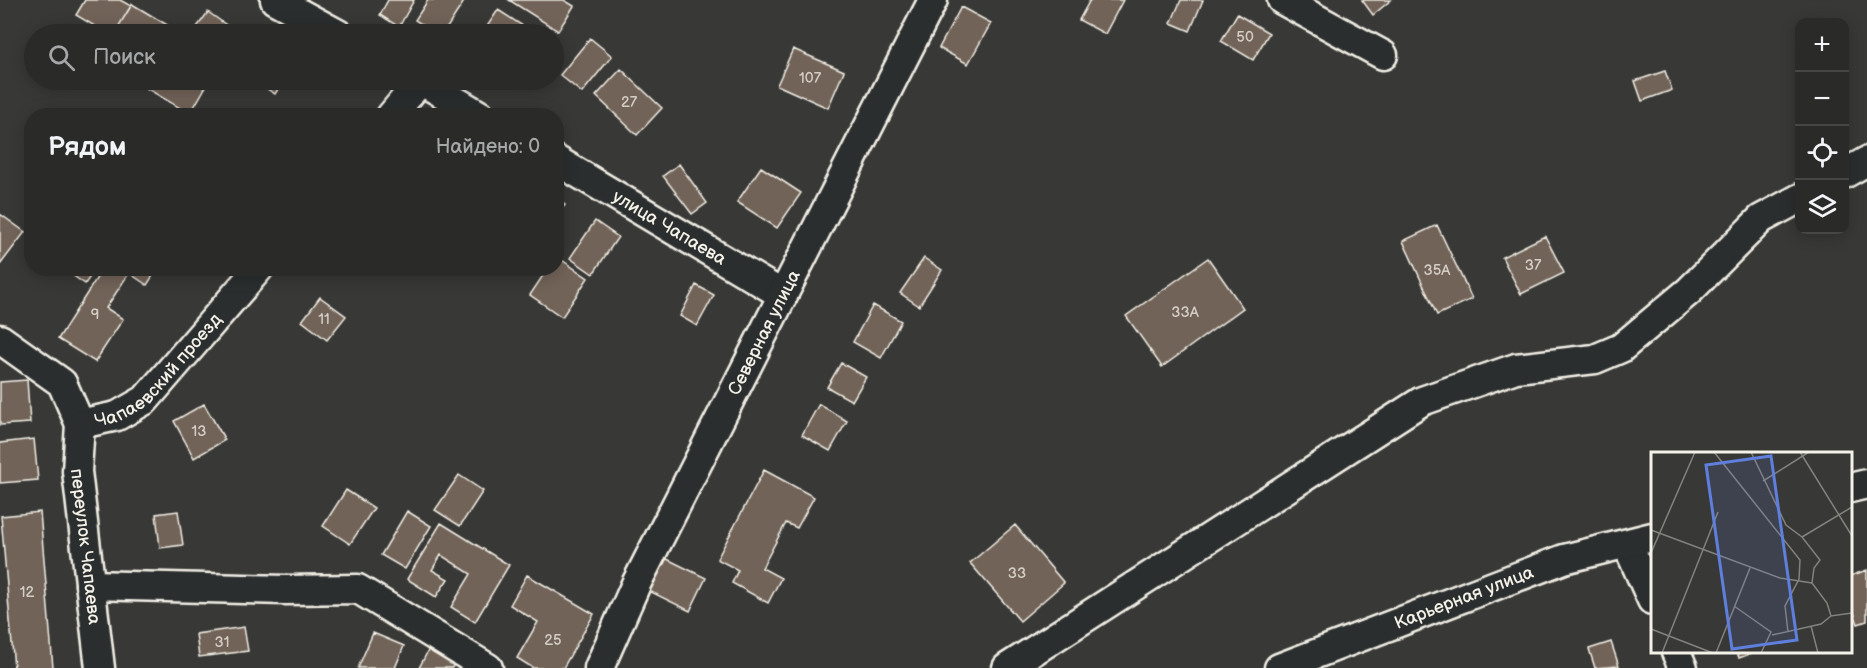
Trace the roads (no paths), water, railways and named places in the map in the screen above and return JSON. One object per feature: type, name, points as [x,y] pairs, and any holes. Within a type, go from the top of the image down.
[{"type":"street","points":[[275,0],[319,24]]},
{"type":"street","name":"Северная улица","points":[[599,668],[636,584],[933,0]]},
{"type":"street","points":[[1282,0],[1383,55]]},
{"type":"street","points":[[398,108],[413,90]]},
{"type":"street","points":[[438,90],[468,108]]},
{"type":"street","points":[[1849,172],[1867,161]]},
{"type":"street","name":"улица Чапаева","points":[[564,165],[783,295]]},
{"type":"street","points":[[1007,668],[1422,401],[1516,368],[1595,359],[1621,348],[1689,291],[1761,219],[1795,201]]},
{"type":"street","name":"Чапаевский проезд","points":[[0,339],[62,383],[80,424],[117,416],[145,400],[252,276]]},
{"type":"street","name":"переулок Чапаева","points":[[80,424],[77,471],[99,668]]},
{"type":"street","points":[[1852,488],[1867,484]]},
{"type":"street","points":[[1640,540],[1651,591]]},
{"type":"street","name":"Карьерная улица","points":[[1279,668],[1564,559],[1640,540]]},
{"type":"street","points":[[90,585],[285,590],[358,589],[488,668]]},
{"type":"street","points":[[1677,653],[1683,668]]}]
